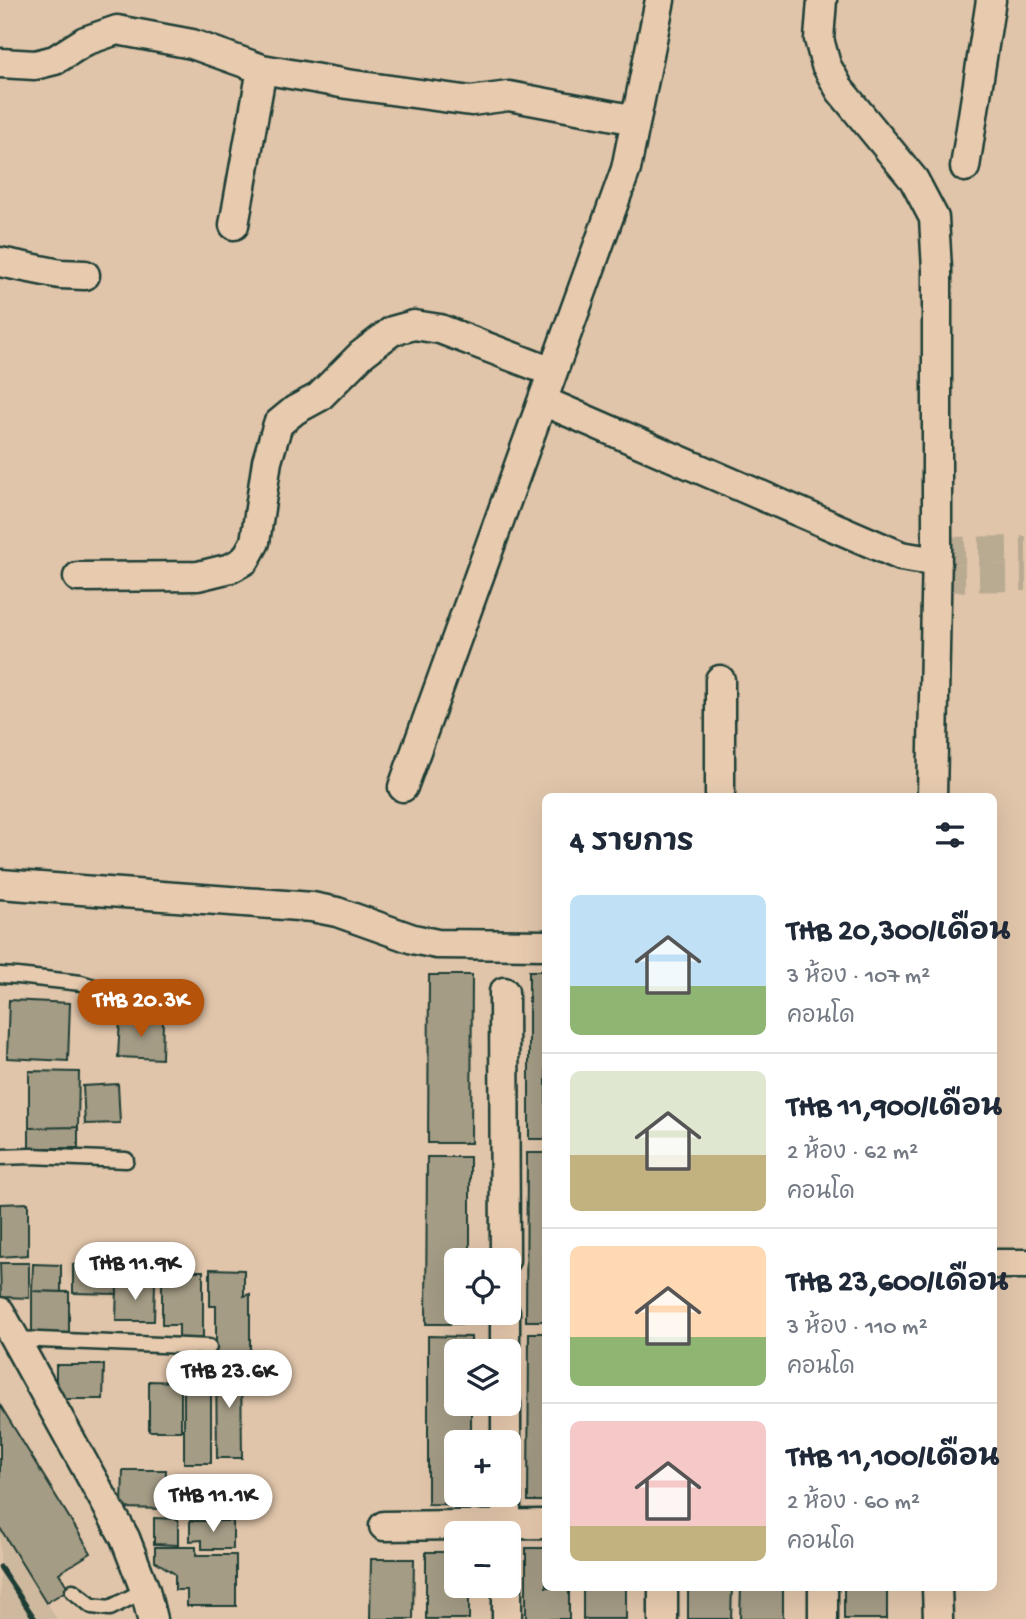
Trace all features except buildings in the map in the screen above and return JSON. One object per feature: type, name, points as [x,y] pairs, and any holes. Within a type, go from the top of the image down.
[{"type":"street","points":[[403,787],[626,169],[660,0]]},
{"type":"street","points":[[822,0],[819,39],[826,65],[840,90],[914,180],[934,218],[937,270],[937,562],[932,793]]},
{"type":"street","points":[[965,167],[991,0]]},
{"type":"street","points":[[0,63],[35,65],[55,60],[85,41],[117,30],[192,44],[262,69],[347,84],[471,101],[509,96],[636,120]]},
{"type":"street","points":[[234,225],[262,69]]},
{"type":"street","points":[[0,262],[60,274],[85,275]]},
{"type":"street","points":[[78,577],[198,576],[230,568],[245,560],[255,542],[267,461],[278,424],[295,410],[319,397],[362,354],[392,331],[414,325],[440,329],[552,372]]},
{"type":"street","points":[[543,401],[901,556],[937,562]]},
{"type":"street","points":[[720,680],[720,793]]},
{"type":"street","points":[[0,884],[312,907],[337,912],[413,939],[437,944],[542,945]]},
{"type":"street","points":[[504,992],[505,1248]]},
{"type":"street","points":[[997,1264],[1026,1264]]},
{"type":"street","points":[[0,1312],[125,1538],[145,1590],[152,1619]]},
{"type":"street","points":[[521,1527],[542,1524]]},
{"type":"street","points":[[384,1526],[444,1527]]},
{"type":"street","points":[[663,1591],[663,1619]]},
{"type":"street","points":[[823,1591],[823,1619]]},
{"type":"street","points":[[937,1591],[938,1619]]},
{"type":"street","points":[[507,1598],[508,1619]]},
{"type":"lane","points":[[0,975],[80,983],[127,997]]},
{"type":"lane","points":[[0,1157],[126,1160]]},
{"type":"lane","points":[[13,1339],[209,1347]]},
{"type":"lane","points":[[73,1591],[92,1606],[110,1608],[145,1590]]},
{"type":"shaded area","points":[[0,1529],[57,1619],[0,1619]]},
{"type":"tunnel","points":[[937,551],[1026,550]]},
{"type":"tunnel","points":[[937,578],[1026,577]]},
{"type":"railway","points":[[0,1567],[35,1619]]}]
